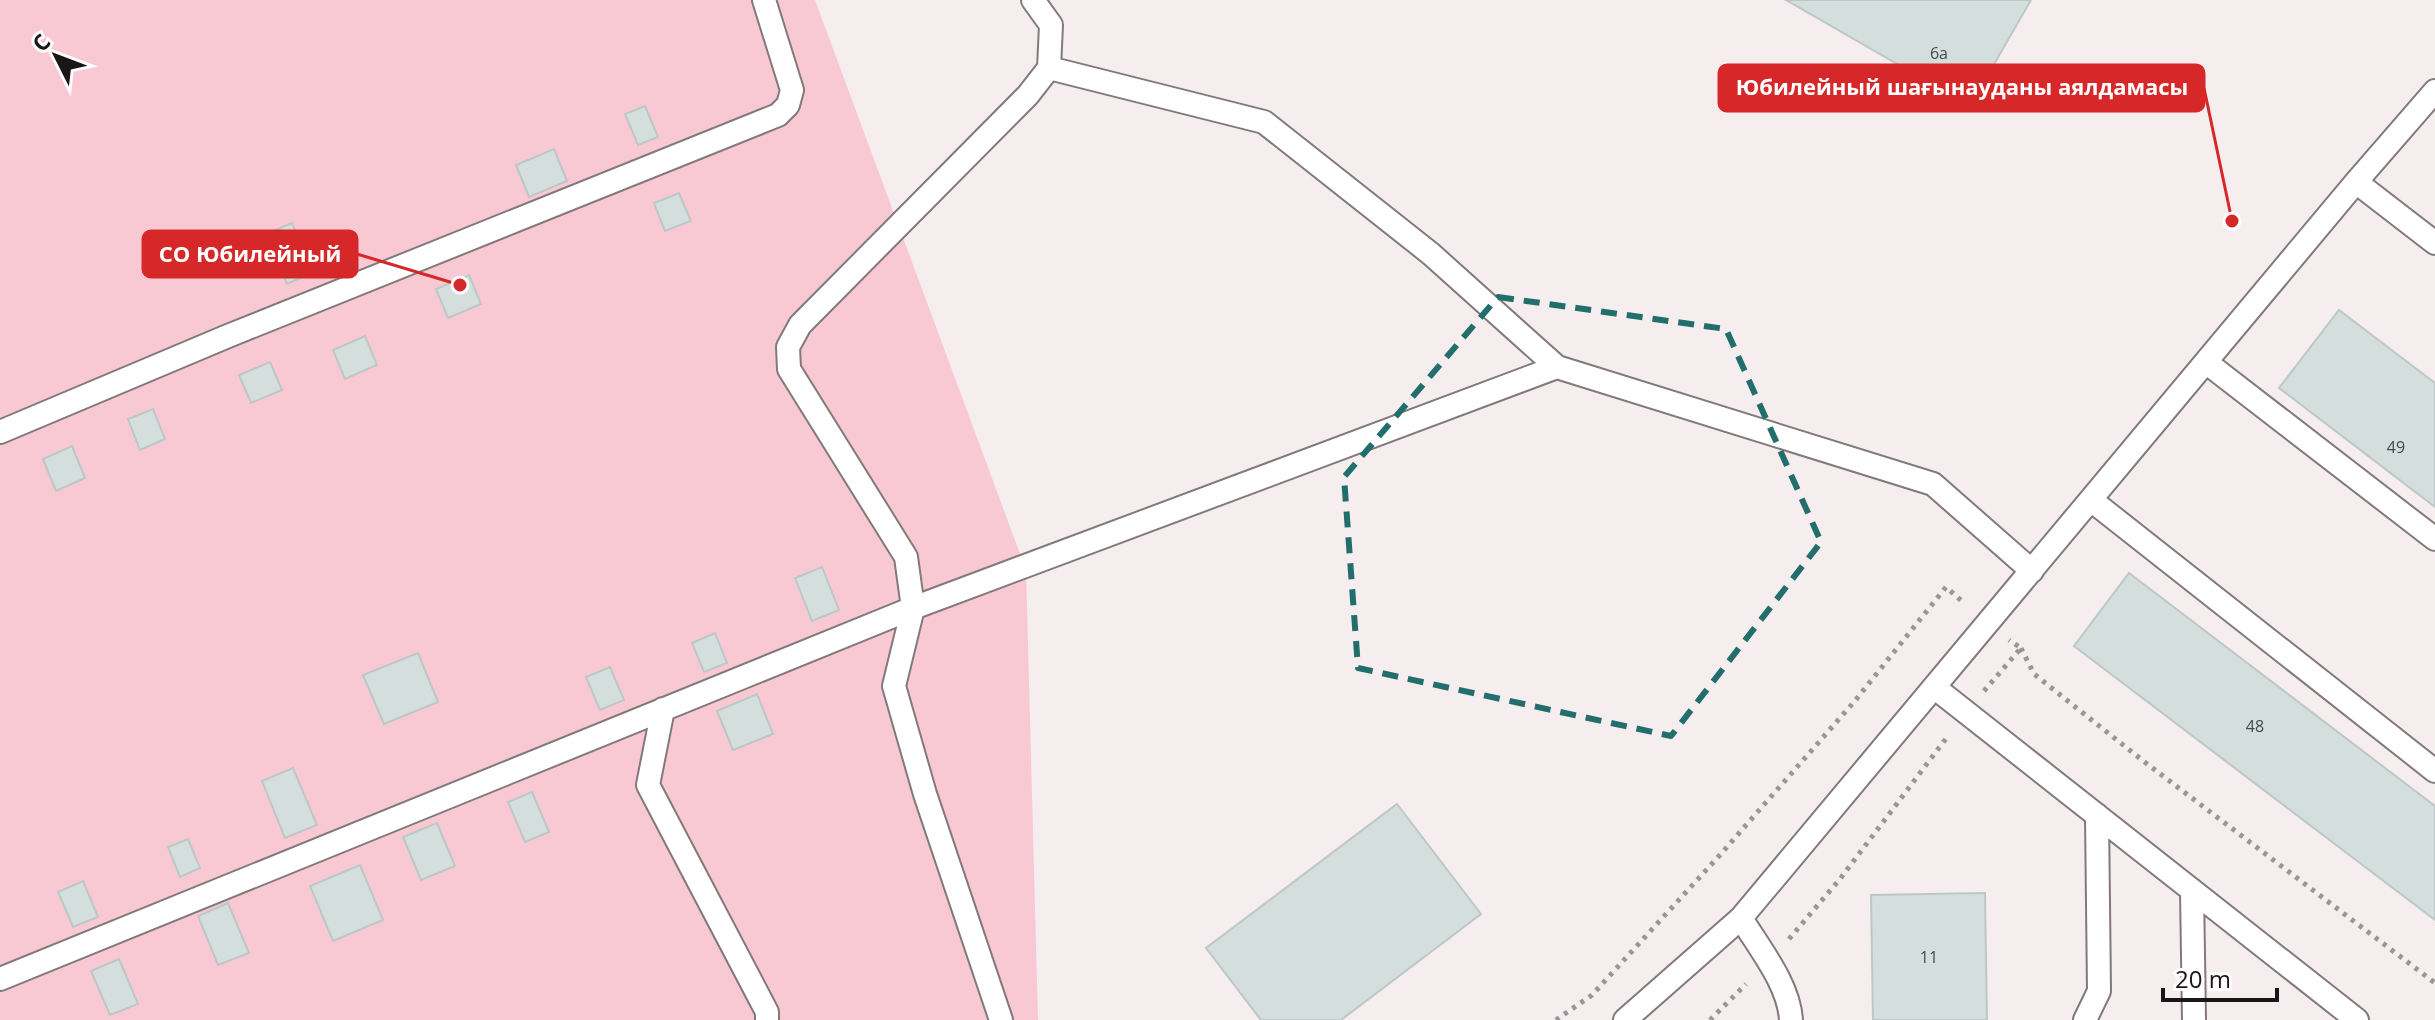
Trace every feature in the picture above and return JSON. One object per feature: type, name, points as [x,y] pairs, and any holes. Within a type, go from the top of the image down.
[{"type":"lane","points":[[0,432],[228,336],[778,115],[788,105],[792,90],[764,0]]},
{"type":"lane","points":[[1001,1020],[925,794],[894,686],[913,608],[906,557],[789,369],[788,347],[800,325],[1028,95],[1049,68],[1051,25],[1033,0]]},
{"type":"lane","points":[[1049,68],[1264,122],[1431,254],[1557,367],[1933,484],[2032,571]]},
{"type":"lane","points":[[1625,1020],[1741,918],[2435,91]]},
{"type":"lane","points":[[2356,182],[2435,243]]},
{"type":"lane","points":[[2207,363],[2435,539]]},
{"type":"lane","points":[[0,979],[913,608],[1557,367]]},
{"type":"lane","points":[[2091,500],[2435,771]]},
{"type":"lane","points":[[1934,687],[2357,1020]]},
{"type":"lane","points":[[663,709],[648,785],[767,1012],[767,1020]]},
{"type":"lane","points":[[2085,1020],[2099,991],[2097,815]]},
{"type":"lane","points":[[2192,890],[2194,1020]]},
{"type":"lane","points":[[1741,918],[1768,962],[1790,1007],[1791,1020]]},
{"type":"path","points":[[1556,1020],[1592,995],[1719,856],[1854,702],[1946,587],[1987,624],[2021,648],[2034,674],[2435,983]]},
{"type":"path","points":[[1710,1020],[1768,962],[1840,879],[1966,712],[2021,648]]},
{"type":"highlighted area","points":[[1498,297],[1726,329],[1821,542],[1671,736],[1358,668],[1344,477]]},
{"type":"shaded area","points":[[0,0],[815,0],[1026,570],[1038,1020],[0,1020]]},
{"type":"building","points":[[1786,0],[2031,0],[1970,106]]},
{"type":"building","points":[[645,106],[658,137],[638,145],[625,114]]},
{"type":"building","points":[[554,149],[567,181],[529,197],[516,165]]},
{"type":"building","points":[[679,193],[691,221],[665,231],[654,203]]},
{"type":"building","points":[[292,223],[312,273],[287,284],[266,234]]},
{"type":"building","points":[[469,275],[481,304],[448,318],[436,289]]},
{"type":"building","points":[[2339,310],[2435,383],[2435,507],[2279,388]]},
{"type":"building","points":[[365,336],[377,365],[345,379],[333,350]]},
{"type":"building","points":[[270,362],[282,390],[251,403],[239,375]]},
{"type":"building","points":[[153,409],[165,439],[140,450],[128,419]]},
{"type":"building","points":[[72,446],[85,478],[56,491],[43,459]]},
{"type":"building","points":[[822,567],[839,610],[812,621],[795,578]]},
{"type":"building","points":[[2129,573],[2435,806],[2435,920],[2074,646]]},
{"type":"building","points":[[715,633],[727,663],[704,672],[692,643]]},
{"type":"building","points":[[418,653],[438,702],[384,724],[363,675]]},
{"type":"building","points":[[610,667],[624,700],[600,710],[586,677]]},
{"type":"building","points":[[757,694],[773,734],[733,750],[717,711]]},
{"type":"building","points":[[293,768],[317,825],[285,838],[262,781]]},
{"type":"building","points":[[532,792],[549,832],[525,842],[508,802]]},
{"type":"building","points":[[1397,804],[1481,914],[1341,1020],[1261,1020],[1206,948]]},
{"type":"building","points":[[437,823],[455,866],[421,880],[403,837]]},
{"type":"building","points":[[188,839],[200,868],[180,877],[168,847]]},
{"type":"building","points":[[360,865],[383,920],[333,941],[310,886]]},
{"type":"building","points":[[83,881],[98,917],[73,927],[58,892]]},
{"type":"building","points":[[1985,893],[1987,1020],[1873,1020],[1871,895]]},
{"type":"building","points":[[228,903],[249,953],[218,965],[198,916]]},
{"type":"building","points":[[119,959],[138,1004],[110,1015],[91,971]]},
{"type":"place","name":"Юбилейный шағынауданы аялдамасы","points":[[2232,221]]},
{"type":"place","name":"СО Юбилейный","points":[[460,285]]}]
